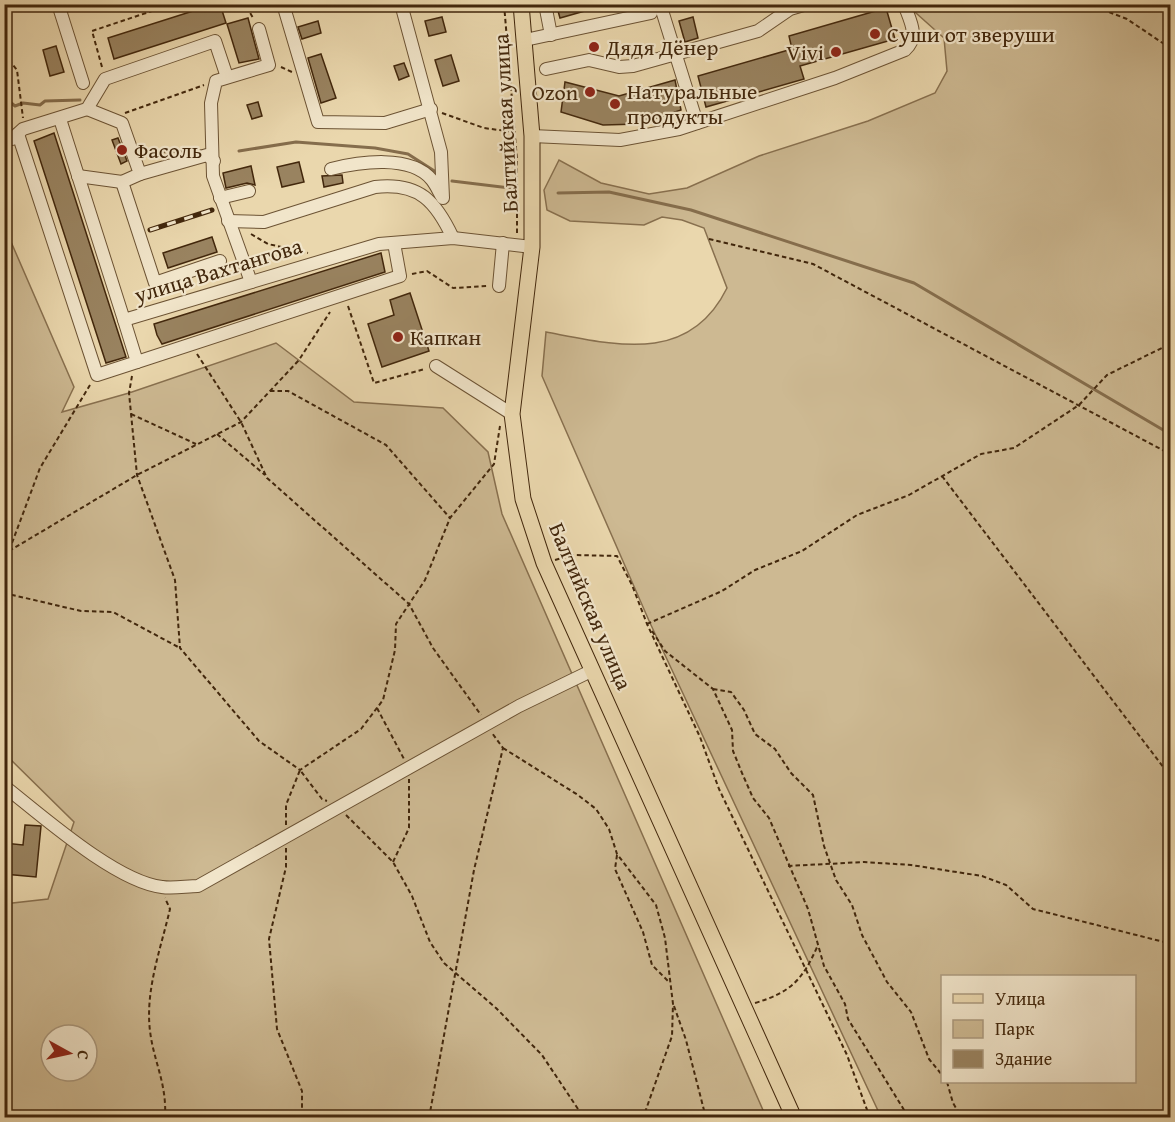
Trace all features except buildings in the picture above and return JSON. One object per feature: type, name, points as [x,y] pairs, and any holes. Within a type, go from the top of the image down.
[{"type":"main road","name":"Балтийская улица","points":[[521,4],[532,136],[525,246],[507,411],[523,499],[544,563],[794,1118]]},
{"type":"street","points":[[58,4],[83,83]]},
{"type":"street","points":[[284,4],[315,118],[322,123],[385,123],[430,109]]},
{"type":"street","points":[[401,4],[441,152],[443,198]]},
{"type":"street","points":[[545,4],[551,35]]},
{"type":"street","points":[[525,40],[651,13],[649,4]]},
{"type":"street","points":[[660,4],[697,123]]},
{"type":"street","points":[[546,69],[589,60],[619,67],[633,66],[758,32],[790,9],[807,4]]},
{"type":"street","points":[[532,136],[620,140],[697,123],[835,78],[905,50],[914,37],[904,4]]},
{"type":"street","points":[[221,79],[269,65],[259,29]]},
{"type":"street","points":[[251,282],[213,176],[210,104],[221,79],[215,41],[105,79],[87,109],[23,129],[15,137],[97,375],[400,276],[394,243]]},
{"type":"street","points":[[87,109],[122,123],[140,174]]},
{"type":"street","name":"улица Вахтангова","points":[[60,119],[124,320],[379,244],[453,238],[525,246]]},
{"type":"street","points":[[78,176],[122,182],[140,174],[207,155],[214,162]]},
{"type":"street","points":[[331,169],[374,164],[409,166],[432,179],[443,198],[451,221],[453,238]]},
{"type":"street","points":[[122,182],[155,283],[220,261]]},
{"type":"street","points":[[228,221],[264,222],[375,187],[388,185],[404,187],[429,200],[439,210],[453,238]]},
{"type":"street","points":[[220,198],[249,191]]},
{"type":"street","points":[[499,286],[503,243]]},
{"type":"street","points":[[124,320],[137,362]]},
{"type":"street","points":[[436,366],[507,411]]},
{"type":"street","points":[[4,786],[76,843],[126,874],[161,887],[198,885],[592,670]]},
{"type":"path","points":[[105,79],[92,31],[173,4]]},
{"type":"path","points":[[239,4],[248,9],[259,29]]},
{"type":"path","points":[[504,4],[525,246]]},
{"type":"path","points":[[1088,4],[1127,20],[1170,48]]},
{"type":"path","points":[[4,54],[17,70],[22,109]]},
{"type":"path","points":[[281,67],[294,73]]},
{"type":"path","points":[[114,120],[124,113],[221,79]]},
{"type":"path","points":[[430,109],[484,129],[515,132]]},
{"type":"path","points":[[248,232],[268,244],[314,254]]},
{"type":"path","points":[[709,239],[813,264],[1170,454]]},
{"type":"path","points":[[400,276],[427,271],[453,288],[499,286]]},
{"type":"path","points":[[343,295],[374,383],[436,366]]},
{"type":"path","points":[[4,555],[137,476],[241,422],[299,360],[343,295]]},
{"type":"path","points":[[647,624],[723,591],[755,570],[802,552],[857,515],[909,495],[981,454],[1014,447],[1079,405],[1107,375],[1170,344]]},
{"type":"path","points":[[191,345],[241,422],[267,478]]},
{"type":"path","points":[[137,362],[130,381],[137,476],[175,580],[180,648]]},
{"type":"path","points":[[9,551],[40,468],[97,375]]},
{"type":"path","points":[[270,391],[288,391],[386,445],[450,518]]},
{"type":"path","points":[[303,1118],[302,1091],[277,1029],[269,939],[286,867],[286,805],[300,770],[361,729],[383,700],[395,650],[396,624],[425,580],[450,518],[494,464],[507,411]]},
{"type":"path","points":[[131,414],[196,444]]},
{"type":"path","points":[[217,434],[409,604],[433,648],[476,705],[486,726],[503,748],[579,795],[596,809],[609,829],[617,854],[656,905],[665,938],[673,1004],[686,1040],[706,1118]]},
{"type":"path","points":[[942,476],[1170,776]]},
{"type":"path","points":[[544,563],[573,555],[617,556],[700,737],[719,789],[847,1054],[870,1118]]},
{"type":"path","points":[[4,593],[81,610],[113,612],[180,648],[259,741],[300,770],[322,799],[339,807],[393,862],[412,896],[430,942],[455,975],[472,986],[542,1055],[584,1118]]},
{"type":"path","points":[[647,624],[664,651],[713,689],[732,730],[733,751],[753,798],[769,818],[808,909],[824,966],[845,1005],[848,1019],[909,1118]]},
{"type":"path","points":[[713,689],[730,692],[744,710],[755,734],[775,749],[791,773],[813,795],[830,864],[887,982],[911,1012],[929,1059],[941,1074]]},
{"type":"path","points":[[377,707],[408,769],[410,828],[393,862]]},
{"type":"path","points":[[429,1118],[474,870],[503,748]]},
{"type":"path","points":[[1170,830],[1168,943],[1170,949]]},
{"type":"path","points":[[617,854],[615,869],[643,932],[652,965],[669,982]]},
{"type":"path","points":[[788,866],[864,862],[911,865],[982,876],[1006,885],[1033,909],[1168,943]]},
{"type":"path","points":[[161,887],[170,909],[149,997],[150,1032],[166,1094],[165,1118]]},
{"type":"path","points":[[747,1005],[772,998],[788,989],[806,970],[818,945]]},
{"type":"path","points":[[643,1118],[672,1036],[673,1004]]},
{"type":"path","points":[[947,1083],[953,1103],[962,1118]]},
{"type":"path","points":[[423,1118],[430,1112]]},
{"type":"green space","points":[[907,5],[1170,5],[1170,1117],[881,1117],[650,623],[542,376],[546,332],[624,344],[648,344],[671,339],[693,329],[711,313],[727,288],[704,228],[682,220],[662,217],[644,225],[570,221],[547,210],[544,190],[559,160],[601,183],[649,194],[687,188],[759,156],[868,121],[935,93],[947,71],[944,38]]},
{"type":"green space","points":[[5,228],[74,387],[62,412],[129,393],[276,343],[354,402],[443,408],[488,452],[502,514],[766,1117],[5,1117],[4,904],[48,899],[74,822],[5,754]]},
{"type":"waterway","points":[[4,97],[15,106],[23,103],[40,105],[45,101],[80,100]]},
{"type":"waterway","points":[[239,151],[296,142],[375,148],[408,154],[436,172]]},
{"type":"waterway","points":[[155,152],[201,151]]},
{"type":"waterway","points":[[452,181],[510,188]]},
{"type":"waterway","points":[[558,193],[609,192],[691,210],[914,283],[1170,434]]},
{"type":"railway","points":[[150,230],[212,210]]},
{"type":"place","name":"Суши от зверуши","points":[[875,34]]},
{"type":"place","name":"Дядя Дёнер","points":[[594,47]]},
{"type":"place","name":"Vivi","points":[[836,52]]},
{"type":"place","name":"Ozon","points":[[590,92]]},
{"type":"place","name":"Натуральные продукты","points":[[615,104]]},
{"type":"place","name":"Фасоль","points":[[122,150]]},
{"type":"place","name":"Капкан","points":[[398,337]]}]
